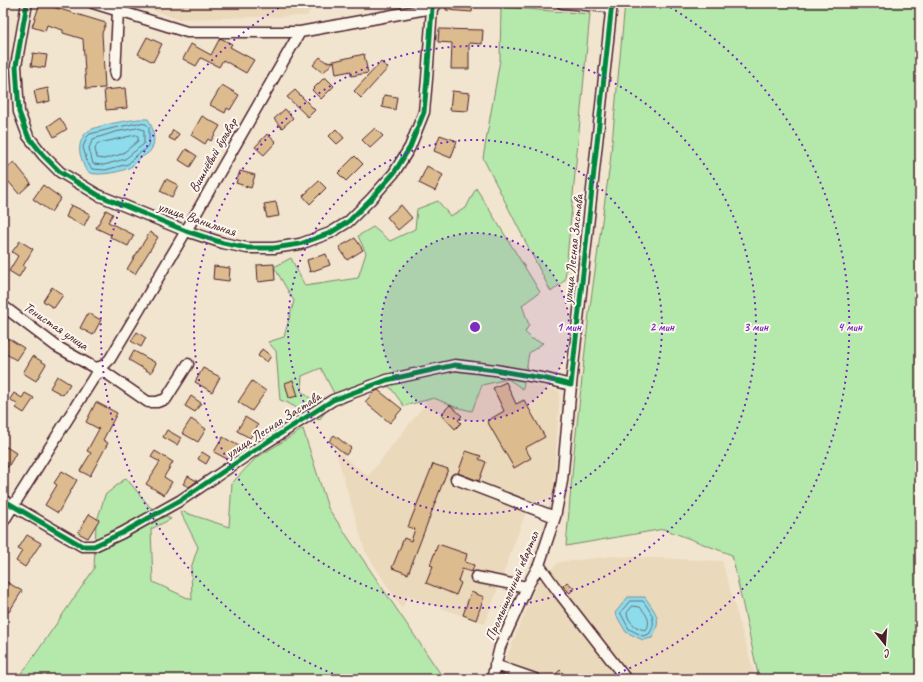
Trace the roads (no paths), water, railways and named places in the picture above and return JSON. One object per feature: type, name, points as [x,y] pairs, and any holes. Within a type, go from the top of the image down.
[{"type":"street","name":"улица Ванильная","points":[[27,3],[16,66],[19,112],[28,136],[43,155],[60,172],[98,195],[186,231],[223,243],[248,248],[274,248],[300,244],[330,233],[348,222],[394,173],[410,148],[424,112],[435,6]]},
{"type":"street","points":[[93,3],[187,32],[300,32],[435,6]]},
{"type":"street","points":[[562,3],[612,5]]},
{"type":"street","name":"улица Лесная Застава","points":[[3,500],[82,546],[94,546],[122,533],[182,500],[258,448],[333,400],[386,380],[455,366],[495,370],[547,379],[571,385],[612,5]]},
{"type":"street","points":[[115,75],[118,11]]},
{"type":"street","name":"Вишнёвый бульвар","points":[[95,368],[103,366],[110,359],[186,231],[300,32]]},
{"type":"street","name":"Тенистая улица","points":[[3,306],[56,346],[95,368]]},
{"type":"street","points":[[3,522],[94,376],[100,372],[106,373],[148,402],[157,402],[166,399],[188,364]]},
{"type":"street","name":"Промышленный квартал","points":[[492,679],[500,647],[527,587],[539,565],[555,518],[562,481],[571,385]]},
{"type":"street","points":[[456,479],[555,518]]},
{"type":"street","points":[[539,565],[626,679]]},
{"type":"street","points":[[476,577],[527,587]]},
{"type":"street","points":[[495,665],[535,679]]},
{"type":"water","points":[[138,119],[148,119],[151,125],[154,141],[150,151],[132,166],[123,170],[99,174],[88,172],[84,166],[80,154],[81,140],[85,134],[97,127]]},
{"type":"water","points":[[628,597],[645,597],[655,612],[658,621],[652,638],[643,640],[626,632],[615,613]]}]
